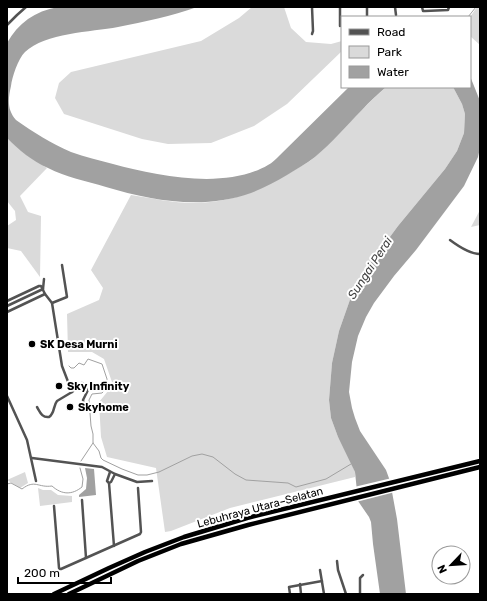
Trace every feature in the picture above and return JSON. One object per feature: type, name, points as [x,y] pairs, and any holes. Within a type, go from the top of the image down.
[{"type":"highway","name":"Lebuhraya Utara–Selatan","points":[[54,594],[145,552],[184,537],[247,518],[480,461]]},
{"type":"highway","name":"Lebuhraya Utara–Selatan","points":[[69,594],[138,561],[181,544],[248,525],[480,467]]},
{"type":"street","points":[[7,25],[26,7]]},
{"type":"street","points":[[312,7],[312,34]]},
{"type":"street","points":[[340,7],[340,26]]},
{"type":"street","points":[[395,7],[396,15]]},
{"type":"street","points":[[422,7],[423,11],[448,10],[449,7]]},
{"type":"street","points":[[450,240],[465,250],[480,254]]},
{"type":"street","points":[[52,303],[67,297],[62,265]]},
{"type":"street","points":[[44,279],[43,289],[52,303],[62,366],[72,392]]},
{"type":"street","points":[[7,301],[39,286],[43,289]]},
{"type":"street","points":[[7,306],[43,289]]},
{"type":"street","points":[[7,312],[45,294]]},
{"type":"street","points":[[37,407],[42,415],[47,418],[49,417],[53,414],[55,402],[72,392],[82,383],[87,386],[88,390],[83,400],[85,410]]},
{"type":"street","points":[[7,396],[27,440],[36,481]]},
{"type":"street","points":[[32,458],[102,468],[137,482],[152,481]]},
{"type":"street","points":[[110,472],[107,481],[109,483],[114,546]]},
{"type":"street","points":[[109,483],[115,474]]},
{"type":"street","points":[[54,506],[60,569],[140,534],[138,488]]},
{"type":"street","points":[[82,500],[86,558]]},
{"type":"street","points":[[337,561],[338,570],[346,594]]},
{"type":"street","points":[[320,570],[324,594]]},
{"type":"street","points":[[360,594],[360,578],[363,576]]},
{"type":"street","points":[[290,594],[289,587],[322,581]]},
{"type":"street","points":[[300,584],[301,594]]},
{"type":"green space","points":[[252,7],[284,7],[291,28],[306,42],[331,44],[341,41],[341,52],[287,104],[254,126],[211,143],[168,144],[142,139],[64,114],[55,98],[59,83],[71,72],[201,41],[239,18]]},
{"type":"green space","points":[[477,7],[480,7],[480,45],[471,37],[471,16]]},
{"type":"green space","points":[[385,88],[454,88],[462,104],[465,114],[464,133],[457,151],[445,169],[398,226],[364,272],[352,294],[339,331],[332,363],[329,400],[331,418],[338,437],[351,462],[355,472],[355,477],[230,508],[165,532],[156,468],[107,457],[101,437],[99,402],[113,385],[104,359],[92,352],[68,352],[67,314],[99,300],[103,288],[91,270],[131,195],[194,203],[220,201],[257,190],[312,159],[327,146]]},
{"type":"green space","points":[[7,138],[25,154],[47,168],[20,196],[28,212],[41,216],[40,277],[21,251],[7,248],[7,226],[16,220],[15,211],[7,201]]},
{"type":"green space","points":[[480,210],[480,225],[471,227]]},
{"type":"green space","points":[[25,472],[28,483],[20,488],[7,480]]},
{"type":"green space","points":[[38,488],[43,490],[51,490],[58,495],[72,496],[72,502],[40,506]]},
{"type":"water","points":[[58,7],[197,7],[148,21],[69,34],[44,41],[25,52],[16,68],[9,100],[11,112],[16,120],[43,138],[71,152],[131,169],[170,176],[212,179],[251,173],[274,161],[348,88],[385,88],[315,157],[278,180],[251,193],[215,201],[178,202],[160,200],[124,192],[69,176],[48,168],[26,155],[7,138],[7,43],[16,30],[28,19]]},
{"type":"water","name":"Sungai Perai","points":[[471,78],[480,101],[480,148],[478,157],[464,186],[374,303],[358,336],[352,362],[349,392],[352,408],[360,431],[386,470],[390,481],[397,519],[406,594],[380,594],[371,522],[358,501],[355,472],[338,437],[331,418],[329,400],[332,363],[339,331],[352,294],[364,272],[398,226],[445,169],[457,151],[464,133],[465,114],[462,104],[454,88],[471,88]]},
{"type":"water","points":[[85,468],[94,469],[96,495],[79,497],[79,495],[86,489],[87,478]]},
{"type":"pier","points":[[392,478],[395,492],[356,502],[354,487]]},
{"type":"waterway","points":[[469,16],[476,7]]},
{"type":"waterway","points":[[69,366],[74,368],[79,363],[84,365],[88,359],[102,364],[107,379],[106,389],[102,393],[92,394],[89,400],[93,443],[103,460],[138,475],[147,475],[159,472],[192,456],[202,454],[213,457],[235,474],[246,480],[288,483],[296,487],[326,479],[351,464]]},
{"type":"waterway","points":[[81,461],[93,443]]},
{"type":"waterway","points":[[7,484],[11,483],[22,489],[26,486],[34,484],[52,486],[60,491],[71,493],[82,487],[83,479],[80,468]]},
{"type":"place","name":"SK Desa Murni","points":[[32,344]]},
{"type":"place","name":"Sky Infinity","points":[[59,386]]},
{"type":"place","name":"Skyhome","points":[[70,407]]}]
